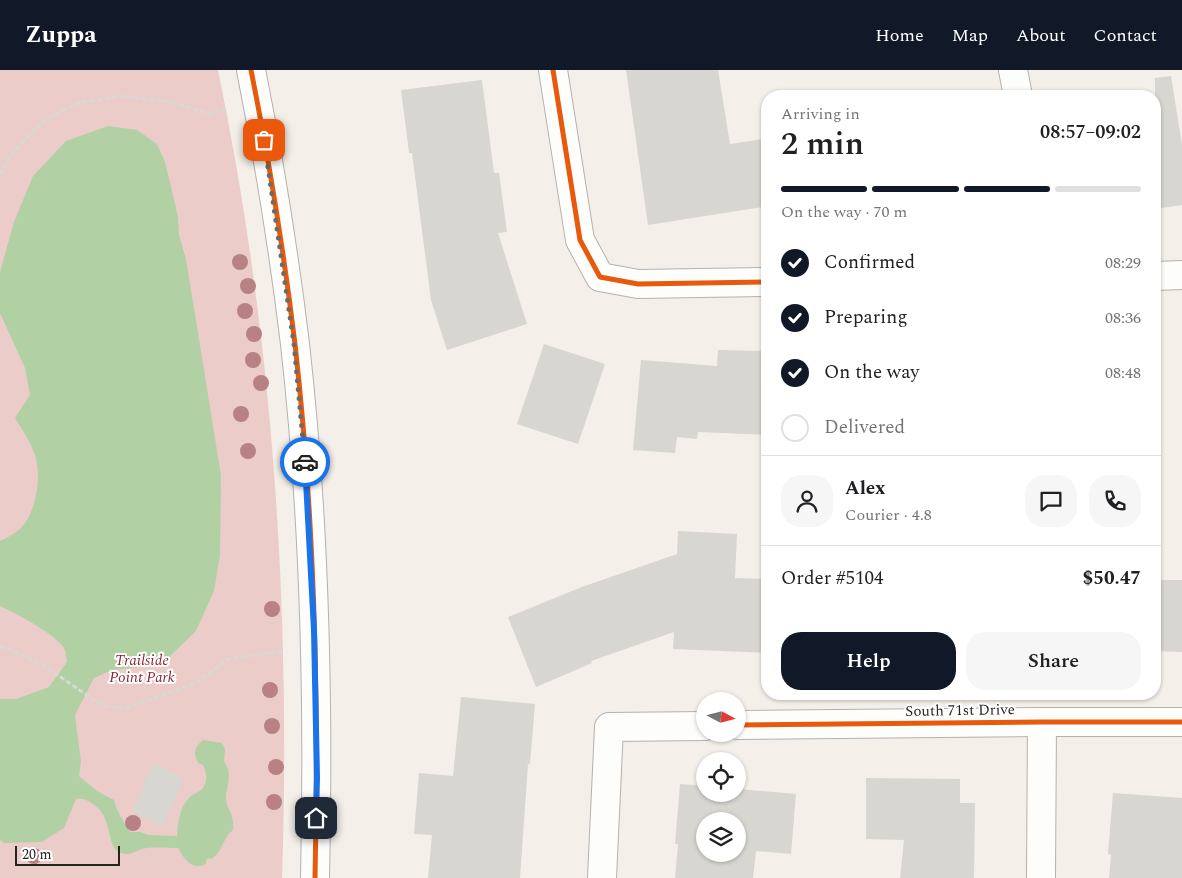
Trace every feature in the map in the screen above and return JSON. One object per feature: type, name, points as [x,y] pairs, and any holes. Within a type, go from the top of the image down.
[{"type":"street","points":[[252,70],[294,344],[307,484],[315,646],[317,778],[315,878]]},
{"type":"street","points":[[553,70],[580,240],[600,277],[638,284],[761,282]]},
{"type":"street","points":[[1013,70],[1017,90]]},
{"type":"street","points":[[1161,276],[1182,275]]},
{"type":"street","points":[[1041,878],[1042,722]]},
{"type":"street","name":"South 71st Drive","points":[[746,725],[1182,722]]},
{"type":"street","points":[[602,878],[609,727],[696,726]]},
{"type":"path","points":[[0,174],[15,150],[43,121],[78,103],[121,96],[171,102],[211,114],[258,102]]},
{"type":"path","points":[[0,647],[9,649],[43,665],[103,706],[126,708],[197,683],[228,659],[315,646]]},
{"type":"green space","name":"Trailside Point Park","points":[[0,70],[218,70],[237,170],[252,270],[265,371],[274,472],[284,675],[282,878],[0,878]]},
{"type":"shaded area","points":[[108,126],[137,130],[157,144],[165,162],[178,217],[179,235],[186,259],[221,475],[220,555],[214,591],[196,631],[169,657],[140,667],[112,670],[94,678],[75,715],[81,762],[79,776],[97,791],[114,800],[120,816],[130,832],[177,836],[181,812],[185,803],[201,790],[206,781],[203,765],[198,763],[195,750],[203,740],[222,743],[225,749],[224,762],[229,774],[226,800],[233,819],[233,830],[216,856],[212,859],[208,858],[206,864],[201,866],[189,863],[178,848],[147,848],[127,854],[121,853],[113,845],[107,824],[100,811],[94,805],[81,799],[76,799],[64,828],[42,842],[4,843],[0,840],[0,699],[16,699],[49,687],[67,662],[65,650],[54,638],[36,625],[0,606],[0,541],[18,531],[26,522],[34,504],[38,474],[33,450],[15,418],[30,395],[25,368],[0,313],[0,272],[14,222],[33,176],[66,141]]},
{"type":"building","points":[[626,70],[718,70],[730,144],[761,139],[761,207],[648,225]]},
{"type":"building","points":[[1171,76],[1182,145],[1182,205],[1161,208],[1161,90],[1155,90],[1155,78]]},
{"type":"building","points":[[482,80],[494,173],[499,173],[507,232],[498,233],[527,324],[447,350],[431,300],[412,153],[409,153],[401,90]]},
{"type":"building","points":[[544,344],[605,364],[578,444],[517,424]]},
{"type":"building","points":[[718,350],[761,351],[761,435],[698,432],[697,439],[677,437],[675,453],[633,450],[641,360],[717,366]]},
{"type":"building","points":[[678,531],[737,534],[735,578],[761,579],[761,653],[673,649],[674,632],[591,661],[592,663],[536,687],[508,617],[582,587],[677,554]]},
{"type":"building","points":[[1161,580],[1182,580],[1182,652],[1161,651]]},
{"type":"building","points":[[461,697],[535,704],[530,764],[528,764],[520,878],[428,878],[432,835],[414,834],[419,773],[453,776]]},
{"type":"building","points":[[153,764],[183,778],[163,826],[132,812]]},
{"type":"building","points":[[866,778],[960,779],[960,803],[975,803],[974,878],[900,878],[904,840],[866,839]]},
{"type":"building","points":[[680,784],[696,785],[696,802],[746,802],[746,790],[796,794],[791,854],[756,851],[753,878],[675,878],[678,844],[675,844]]},
{"type":"building","points":[[1113,793],[1182,798],[1182,878],[1109,878],[1111,855],[1108,854]]},
{"type":"cycle path","points":[[251,70],[270,172],[286,275],[302,410],[311,544],[316,677],[315,878]]},
{"type":"cycle path","points":[[553,70],[580,240],[600,277],[638,284],[761,282]]},
{"type":"cycle path","points":[[746,725],[1182,722]]},
{"type":"way so far","points":[[264,140],[294,344],[305,462]]},
{"type":"route","points":[[305,462],[314,630],[316,818]]}]
